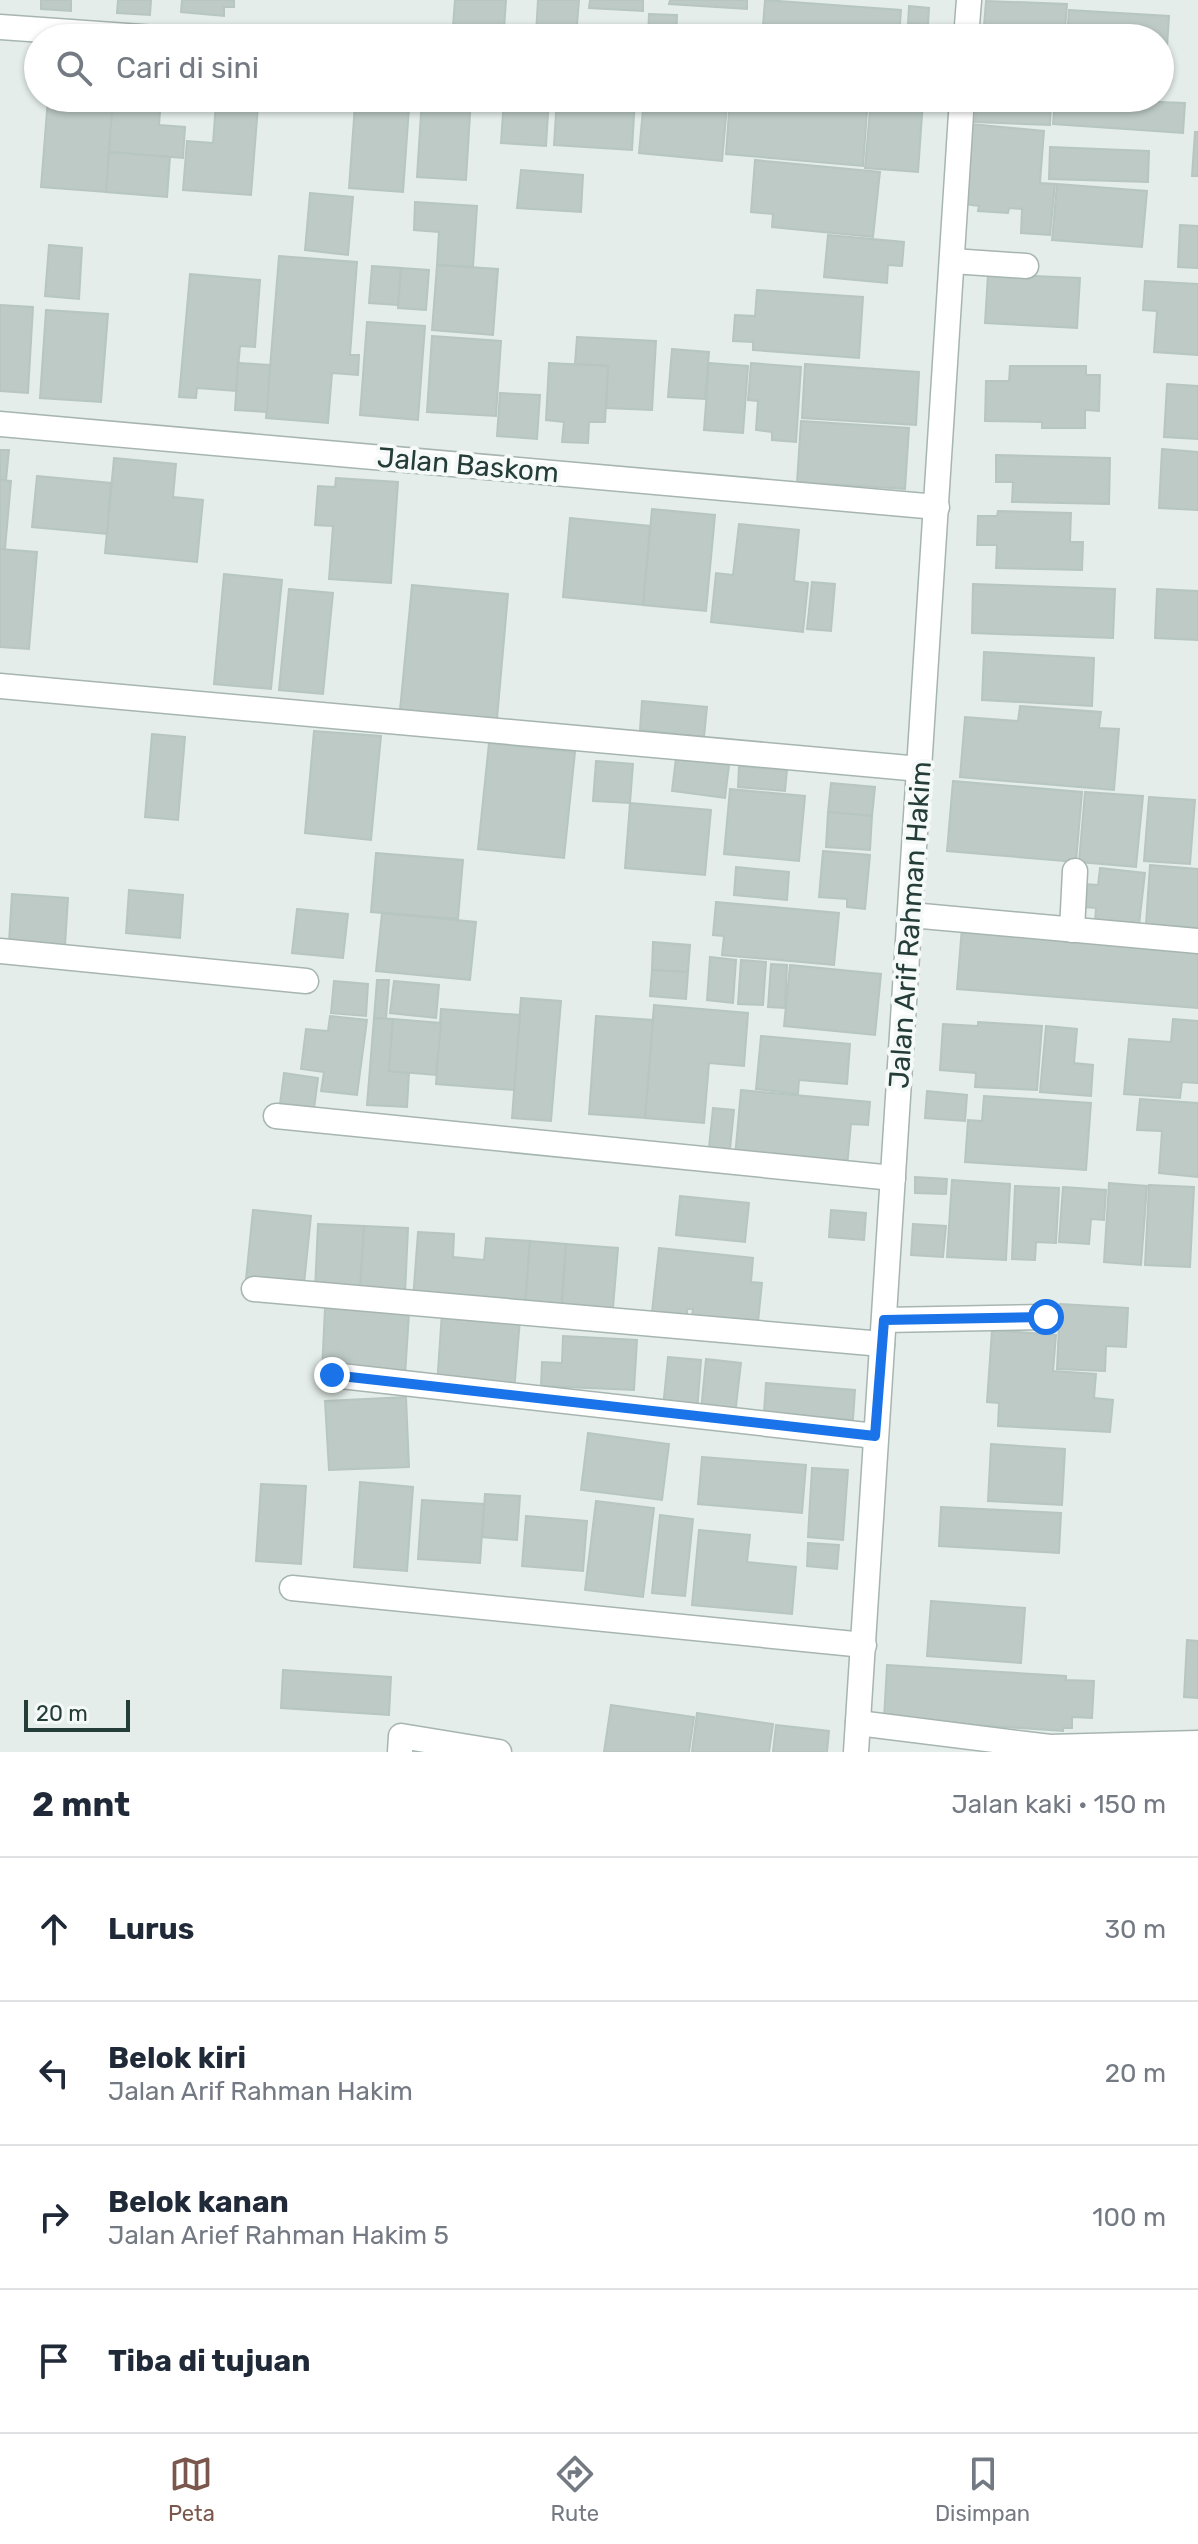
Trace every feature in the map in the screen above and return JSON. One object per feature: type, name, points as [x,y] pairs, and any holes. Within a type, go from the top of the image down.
[{"type":"street","points":[[967,24],[969,0]]},
{"type":"street","points":[[0,27],[24,29]]},
{"type":"street","name":"Jalan Arif Rahman Hakim","points":[[856,1752],[961,112]]},
{"type":"street","points":[[952,261],[1026,266]]},
{"type":"street","name":"Jalan Baskom","points":[[0,424],[937,507]]},
{"type":"street","points":[[0,686],[920,769]]},
{"type":"street","points":[[1072,930],[1075,871]]},
{"type":"street","points":[[911,915],[1198,941]]},
{"type":"street","points":[[0,951],[306,981]]},
{"type":"street","points":[[276,1116],[893,1178]]},
{"type":"street","points":[[254,1289],[883,1332],[1046,1317]]},
{"type":"street","points":[[332,1375],[875,1436]]},
{"type":"street","points":[[292,1588],[864,1645]]},
{"type":"street","points":[[858,1723],[1050,1747],[1198,1743]]},
{"type":"street","points":[[400,1752],[401,1736],[499,1752]]},
{"type":"building","points":[[41,0],[71,0],[71,11],[41,9]]},
{"type":"building","points":[[118,0],[151,0],[150,15],[117,13]]},
{"type":"building","points":[[182,0],[234,0],[234,7],[224,7],[224,16],[181,12]]},
{"type":"building","points":[[455,0],[506,0],[504,24],[453,24]]},
{"type":"building","points":[[538,0],[579,0],[577,24],[537,24]]},
{"type":"building","points":[[590,0],[643,0],[643,11],[589,8]]},
{"type":"building","points":[[670,0],[747,0],[747,9],[669,4]]},
{"type":"building","points":[[765,0],[901,10],[900,24],[763,24]]},
{"type":"building","points":[[986,1],[1067,4],[1065,24],[984,24]]},
{"type":"building","points":[[909,6],[929,8],[928,24],[908,23]]},
{"type":"building","points":[[1069,10],[1169,16],[1168,24],[1068,24]]},
{"type":"building","points":[[649,14],[677,15],[677,24],[649,24]]},
{"type":"building","points":[[1174,103],[1185,103],[1183,133],[1053,124],[1054,112],[1174,112]]},
{"type":"building","points":[[47,112],[112,112],[106,192],[41,187]]},
{"type":"building","points":[[112,112],[160,112],[159,125],[185,127],[183,158],[109,152]]},
{"type":"building","points":[[215,112],[258,112],[251,195],[183,190],[187,141],[213,143]]},
{"type":"building","points":[[354,112],[409,112],[403,192],[349,188]]},
{"type":"building","points":[[421,112],[470,112],[466,180],[417,177]]},
{"type":"building","points":[[503,112],[548,112],[546,146],[501,143]]},
{"type":"building","points":[[556,112],[634,112],[632,150],[554,145]]},
{"type":"building","points":[[643,112],[726,112],[722,161],[639,153]]},
{"type":"building","points":[[729,112],[867,112],[863,166],[726,154]]},
{"type":"building","points":[[870,112],[922,112],[918,172],[865,168]]},
{"type":"building","points":[[976,112],[1050,112],[1050,125],[975,122]]},
{"type":"building","points":[[970,124],[1044,131],[1040,183],[1055,184],[1050,235],[1021,233],[1022,209],[1009,208],[1008,213],[978,211],[979,206],[964,204]]},
{"type":"building","points":[[1195,132],[1198,132],[1198,176],[1192,176]]},
{"type":"building","points":[[1050,147],[1149,151],[1148,182],[1049,179]]},
{"type":"building","points":[[109,152],[170,157],[167,197],[106,192]]},
{"type":"building","points":[[755,160],[880,172],[873,237],[772,227],[773,214],[751,212]]},
{"type":"building","points":[[521,170],[583,175],[581,212],[517,208]]},
{"type":"building","points":[[1057,184],[1147,191],[1142,247],[1052,240]]},
{"type":"building","points":[[310,193],[353,197],[348,255],[305,250]]},
{"type":"building","points":[[415,202],[477,206],[473,267],[437,265],[439,232],[414,230]]},
{"type":"building","points":[[1180,225],[1198,226],[1198,268],[1178,267]]},
{"type":"building","points":[[828,235],[904,242],[902,266],[888,265],[887,283],[824,277]]},
{"type":"building","points":[[49,245],[82,248],[79,299],[45,296]]},
{"type":"building","points":[[279,256],[357,262],[350,355],[359,355],[358,375],[332,373],[328,423],[266,418]]},
{"type":"building","points":[[437,265],[498,269],[493,335],[432,330]]},
{"type":"building","points":[[372,266],[401,268],[398,305],[369,303]]},
{"type":"building","points":[[401,268],[429,270],[426,310],[398,308]]},
{"type":"building","points":[[190,274],[260,280],[255,347],[240,346],[236,391],[197,388],[196,398],[179,397]]},
{"type":"building","points":[[988,274],[1080,278],[1077,328],[985,323]]},
{"type":"building","points":[[1145,281],[1198,284],[1198,355],[1154,352],[1157,311],[1143,310]]},
{"type":"building","points":[[757,290],[863,297],[859,358],[753,350],[753,342],[733,341],[735,315],[755,316]]},
{"type":"building","points":[[0,305],[33,307],[28,393],[0,391]]},
{"type":"building","points":[[46,310],[108,314],[101,402],[40,398]]},
{"type":"building","points":[[367,322],[425,326],[418,420],[360,415]]},
{"type":"building","points":[[432,336],[501,341],[496,416],[427,412]]},
{"type":"building","points":[[577,337],[656,341],[652,410],[606,408],[608,366],[575,364]]},
{"type":"building","points":[[672,349],[709,352],[705,399],[668,397]]},
{"type":"building","points":[[238,363],[270,365],[267,412],[235,410]]},
{"type":"building","points":[[549,363],[608,366],[605,422],[589,422],[588,443],[562,442],[564,422],[546,420]]},
{"type":"building","points":[[709,363],[748,366],[743,433],[704,430]]},
{"type":"building","points":[[751,363],[801,367],[796,442],[772,440],[772,432],[756,430],[758,401],[748,400]]},
{"type":"building","points":[[805,364],[919,372],[916,425],[802,418]]},
{"type":"building","points":[[1010,366],[1086,366],[1086,375],[1100,375],[1099,411],[1085,410],[1085,428],[1042,428],[1042,422],[985,421],[986,381],[1009,381]]},
{"type":"building","points":[[1167,384],[1198,386],[1198,439],[1164,437]]},
{"type":"building","points":[[500,393],[540,395],[537,439],[497,436]]},
{"type":"building","points":[[801,421],[909,428],[905,489],[797,482]]},
{"type":"building","points":[[1162,449],[1198,452],[1198,510],[1159,508]]},
{"type":"building","points":[[0,450],[9,450],[6,480],[0,480]]},
{"type":"building","points":[[996,455],[1110,458],[1109,504],[1012,502],[1013,482],[996,482]]},
{"type":"building","points":[[114,458],[176,464],[173,497],[203,500],[197,562],[105,553]]},
{"type":"building","points":[[37,476],[111,483],[107,534],[32,527]]},
{"type":"building","points":[[336,478],[398,482],[391,583],[329,579],[333,526],[315,525],[318,486],[335,487]]},
{"type":"building","points":[[0,480],[11,481],[5,549],[0,549]]},
{"type":"building","points":[[652,509],[715,515],[706,611],[643,605]]},
{"type":"building","points":[[998,511],[1071,513],[1070,542],[1083,542],[1082,570],[996,568],[997,545],[977,545],[978,516],[997,516]]},
{"type":"building","points":[[570,518],[650,526],[643,605],[563,597]]},
{"type":"building","points":[[739,524],[799,530],[794,581],[808,583],[803,632],[711,622],[716,573],[733,575]]},
{"type":"building","points":[[0,549],[37,552],[29,649],[0,647]]},
{"type":"building","points":[[224,574],[282,580],[271,689],[214,684]]},
{"type":"building","points":[[812,582],[835,584],[831,631],[807,629]]},
{"type":"building","points":[[973,584],[1115,589],[1113,638],[972,633]]},
{"type":"building","points":[[412,585],[508,594],[497,719],[400,710]]},
{"type":"building","points":[[289,589],[333,593],[323,694],[279,690]]},
{"type":"building","points":[[1157,589],[1198,591],[1198,640],[1155,638]]},
{"type":"building","points":[[984,652],[1094,658],[1092,706],[982,700]]},
{"type":"building","points":[[642,701],[707,707],[704,737],[640,730]]},
{"type":"building","points":[[1020,706],[1101,712],[1099,728],[1119,729],[1114,790],[960,777],[965,717],[1018,721]]},
{"type":"building","points":[[314,731],[381,736],[371,840],[305,833]]},
{"type":"building","points":[[152,734],[185,737],[178,820],[145,817]]},
{"type":"building","points":[[489,743],[575,752],[564,858],[478,849]]},
{"type":"building","points":[[676,758],[729,765],[725,798],[672,791]]},
{"type":"building","points":[[596,761],[633,764],[630,803],[593,801]]},
{"type":"building","points":[[739,766],[787,770],[785,791],[738,787]]},
{"type":"building","points":[[953,781],[1082,792],[1076,862],[947,851]]},
{"type":"building","points":[[831,783],[875,787],[872,816],[828,812]]},
{"type":"building","points":[[730,789],[805,796],[799,861],[724,854]]},
{"type":"building","points":[[1085,792],[1143,796],[1136,867],[1079,862]]},
{"type":"building","points":[[1149,797],[1195,800],[1190,864],[1144,861]]},
{"type":"building","points":[[630,803],[711,810],[705,875],[625,868]]},
{"type":"building","points":[[828,812],[872,816],[870,850],[826,847]]},
{"type":"building","points":[[823,851],[870,855],[865,909],[847,907],[847,899],[819,897]]},
{"type":"building","points":[[376,853],[463,860],[458,919],[371,912]]},
{"type":"building","points":[[1150,865],[1198,869],[1198,928],[1146,924]]},
{"type":"building","points":[[736,867],[789,872],[787,900],[734,895]]},
{"type":"building","points":[[1100,868],[1145,873],[1139,925],[1095,920],[1096,908],[1083,907],[1086,884],[1098,885]]},
{"type":"building","points":[[129,890],[183,895],[180,938],[126,933]]},
{"type":"building","points":[[12,894],[68,898],[65,946],[9,942]]},
{"type":"building","points":[[716,902],[839,913],[834,965],[722,955],[724,936],[713,935]]},
{"type":"building","points":[[297,909],[348,914],[343,958],[292,953]]},
{"type":"building","points":[[382,913],[476,922],[470,980],[376,971]]},
{"type":"building","points":[[962,927],[1198,946],[1198,1008],[957,989]]},
{"type":"building","points":[[653,942],[690,945],[688,972],[652,970]]},
{"type":"building","points":[[710,957],[736,960],[733,1003],[707,1000]]},
{"type":"building","points":[[741,960],[766,962],[763,1005],[738,1004]]},
{"type":"building","points":[[771,964],[787,965],[785,1008],[768,1007]]},
{"type":"building","points":[[790,965],[881,974],[875,1035],[784,1026]]},
{"type":"building","points":[[652,970],[688,972],[686,999],[650,996]]},
{"type":"building","points":[[377,980],[389,980],[386,1018],[374,1018]]},
{"type":"building","points":[[334,981],[368,984],[366,1016],[331,1013]]},
{"type":"building","points":[[394,981],[439,985],[436,1018],[390,1013]]},
{"type":"building","points":[[521,998],[561,1001],[551,1121],[512,1118]]},
{"type":"building","points":[[654,1005],[748,1013],[744,1066],[709,1063],[704,1123],[645,1118]]},
{"type":"building","points":[[441,1009],[520,1015],[514,1090],[436,1084]]},
{"type":"building","points":[[330,1016],[367,1020],[357,1095],[321,1091],[324,1072],[301,1069],[306,1029],[328,1031]]},
{"type":"building","points":[[596,1016],[653,1020],[645,1118],[589,1114]]},
{"type":"building","points":[[374,1018],[393,1019],[389,1071],[409,1073],[407,1107],[367,1105]]},
{"type":"building","points":[[393,1019],[441,1023],[436,1075],[389,1071]]},
{"type":"building","points":[[1173,1019],[1198,1021],[1198,1083],[1182,1082],[1180,1098],[1124,1094],[1129,1039],[1171,1042]]},
{"type":"building","points":[[978,1022],[1042,1026],[1037,1090],[975,1087],[976,1073],[940,1070],[943,1024],[978,1026]]},
{"type":"building","points":[[1046,1026],[1077,1029],[1074,1063],[1093,1065],[1091,1096],[1040,1092]]},
{"type":"building","points":[[761,1036],[850,1044],[847,1084],[799,1080],[798,1094],[756,1089]]},
{"type":"building","points":[[284,1073],[318,1078],[314,1109],[280,1104]]},
{"type":"building","points":[[741,1090],[870,1102],[868,1125],[851,1124],[847,1167],[735,1157]]},
{"type":"building","points":[[927,1091],[967,1095],[965,1121],[925,1118]]},
{"type":"building","points":[[984,1096],[1091,1103],[1086,1170],[965,1162],[968,1120],[982,1121]]},
{"type":"building","points":[[1140,1099],[1198,1103],[1198,1177],[1159,1173],[1162,1131],[1137,1130]]},
{"type":"building","points":[[713,1108],[734,1110],[729,1159],[708,1157]]},
{"type":"building","points":[[915,1177],[947,1179],[946,1194],[915,1193]]},
{"type":"building","points":[[952,1180],[1010,1184],[1006,1260],[947,1257]]},
{"type":"building","points":[[1109,1183],[1147,1186],[1141,1265],[1104,1262]]},
{"type":"building","points":[[1149,1185],[1194,1187],[1190,1267],[1145,1265]]},
{"type":"building","points":[[1015,1186],[1059,1188],[1056,1243],[1036,1242],[1035,1260],[1012,1259]]},
{"type":"building","points":[[1063,1187],[1106,1190],[1104,1220],[1091,1219],[1089,1244],[1059,1242]]},
{"type":"building","points":[[680,1196],[749,1203],[745,1242],[676,1235]]},
{"type":"building","points":[[253,1210],[311,1216],[304,1284],[246,1279]]},
{"type":"building","points":[[831,1210],[866,1213],[864,1240],[829,1237]]},
{"type":"building","points":[[318,1224],[364,1226],[360,1292],[315,1290]]},
{"type":"building","points":[[913,1224],[946,1226],[943,1257],[911,1255]]},
{"type":"building","points":[[364,1226],[408,1228],[405,1294],[360,1292]]},
{"type":"building","points":[[418,1232],[454,1234],[453,1257],[484,1260],[486,1238],[530,1241],[525,1307],[413,1300]]},
{"type":"building","points":[[530,1241],[566,1244],[561,1310],[525,1307]]},
{"type":"building","points":[[566,1244],[618,1248],[613,1308],[562,1304]]},
{"type":"building","points":[[659,1248],[753,1258],[751,1282],[762,1283],[758,1322],[692,1316],[693,1309],[687,1309],[687,1316],[652,1312]]},
{"type":"building","points":[[1060,1304],[1128,1308],[1126,1347],[1106,1346],[1105,1371],[1057,1369]]},
{"type":"building","points":[[325,1308],[409,1313],[405,1376],[322,1371]]},
{"type":"building","points":[[442,1312],[520,1319],[514,1392],[437,1385]]},
{"type":"building","points":[[992,1330],[1056,1335],[1053,1371],[1096,1374],[1094,1398],[1113,1400],[1110,1432],[998,1426],[999,1403],[987,1402]]},
{"type":"building","points":[[563,1336],[637,1340],[634,1390],[541,1386],[542,1362],[562,1363]]},
{"type":"building","points":[[668,1357],[701,1360],[697,1412],[663,1408]]},
{"type":"building","points":[[706,1359],[741,1363],[735,1415],[701,1411]]},
{"type":"building","points":[[766,1383],[855,1390],[853,1420],[764,1412]]},
{"type":"building","points":[[406,1397],[409,1467],[329,1470],[325,1401]]},
{"type":"building","points":[[588,1433],[669,1444],[662,1500],[581,1490]]},
{"type":"building","points":[[991,1444],[1065,1449],[1062,1505],[988,1501]]},
{"type":"building","points":[[702,1457],[806,1465],[802,1513],[698,1504]]},
{"type":"building","points":[[812,1468],[848,1470],[843,1540],[808,1537]]},
{"type":"building","points":[[360,1482],[413,1487],[407,1571],[354,1567]]},
{"type":"building","points":[[261,1484],[306,1486],[301,1564],[256,1561]]},
{"type":"building","points":[[485,1494],[520,1496],[517,1540],[482,1537]]},
{"type":"building","points":[[422,1500],[484,1504],[480,1563],[418,1559]]},
{"type":"building","points":[[596,1501],[654,1508],[643,1597],[585,1590]]},
{"type":"building","points":[[941,1507],[1061,1513],[1059,1553],[939,1546]]},
{"type":"building","points":[[660,1515],[693,1519],[685,1596],[652,1593]]},
{"type":"building","points":[[526,1516],[587,1521],[583,1571],[522,1566]]},
{"type":"building","points":[[699,1530],[750,1535],[747,1562],[796,1567],[792,1614],[692,1605]]},
{"type":"building","points":[[808,1543],[839,1545],[837,1569],[807,1566]]},
{"type":"building","points":[[931,1601],[1025,1608],[1021,1663],[927,1656]]},
{"type":"building","points":[[1187,1640],[1198,1641],[1198,1698],[1184,1697]]},
{"type":"building","points":[[887,1665],[1066,1676],[1066,1680],[1094,1681],[1092,1718],[1072,1717],[1072,1728],[1063,1728],[1063,1731],[884,1719]]},
{"type":"building","points":[[283,1670],[391,1677],[389,1715],[281,1708]]},
{"type":"building","points":[[611,1705],[694,1717],[689,1752],[604,1752]]},
{"type":"building","points":[[697,1713],[773,1724],[769,1752],[692,1752]]},
{"type":"building","points":[[776,1725],[829,1731],[827,1752],[773,1752]]},
{"type":"route","points":[[332,1375],[875,1436],[884,1320],[1046,1317]]}]
